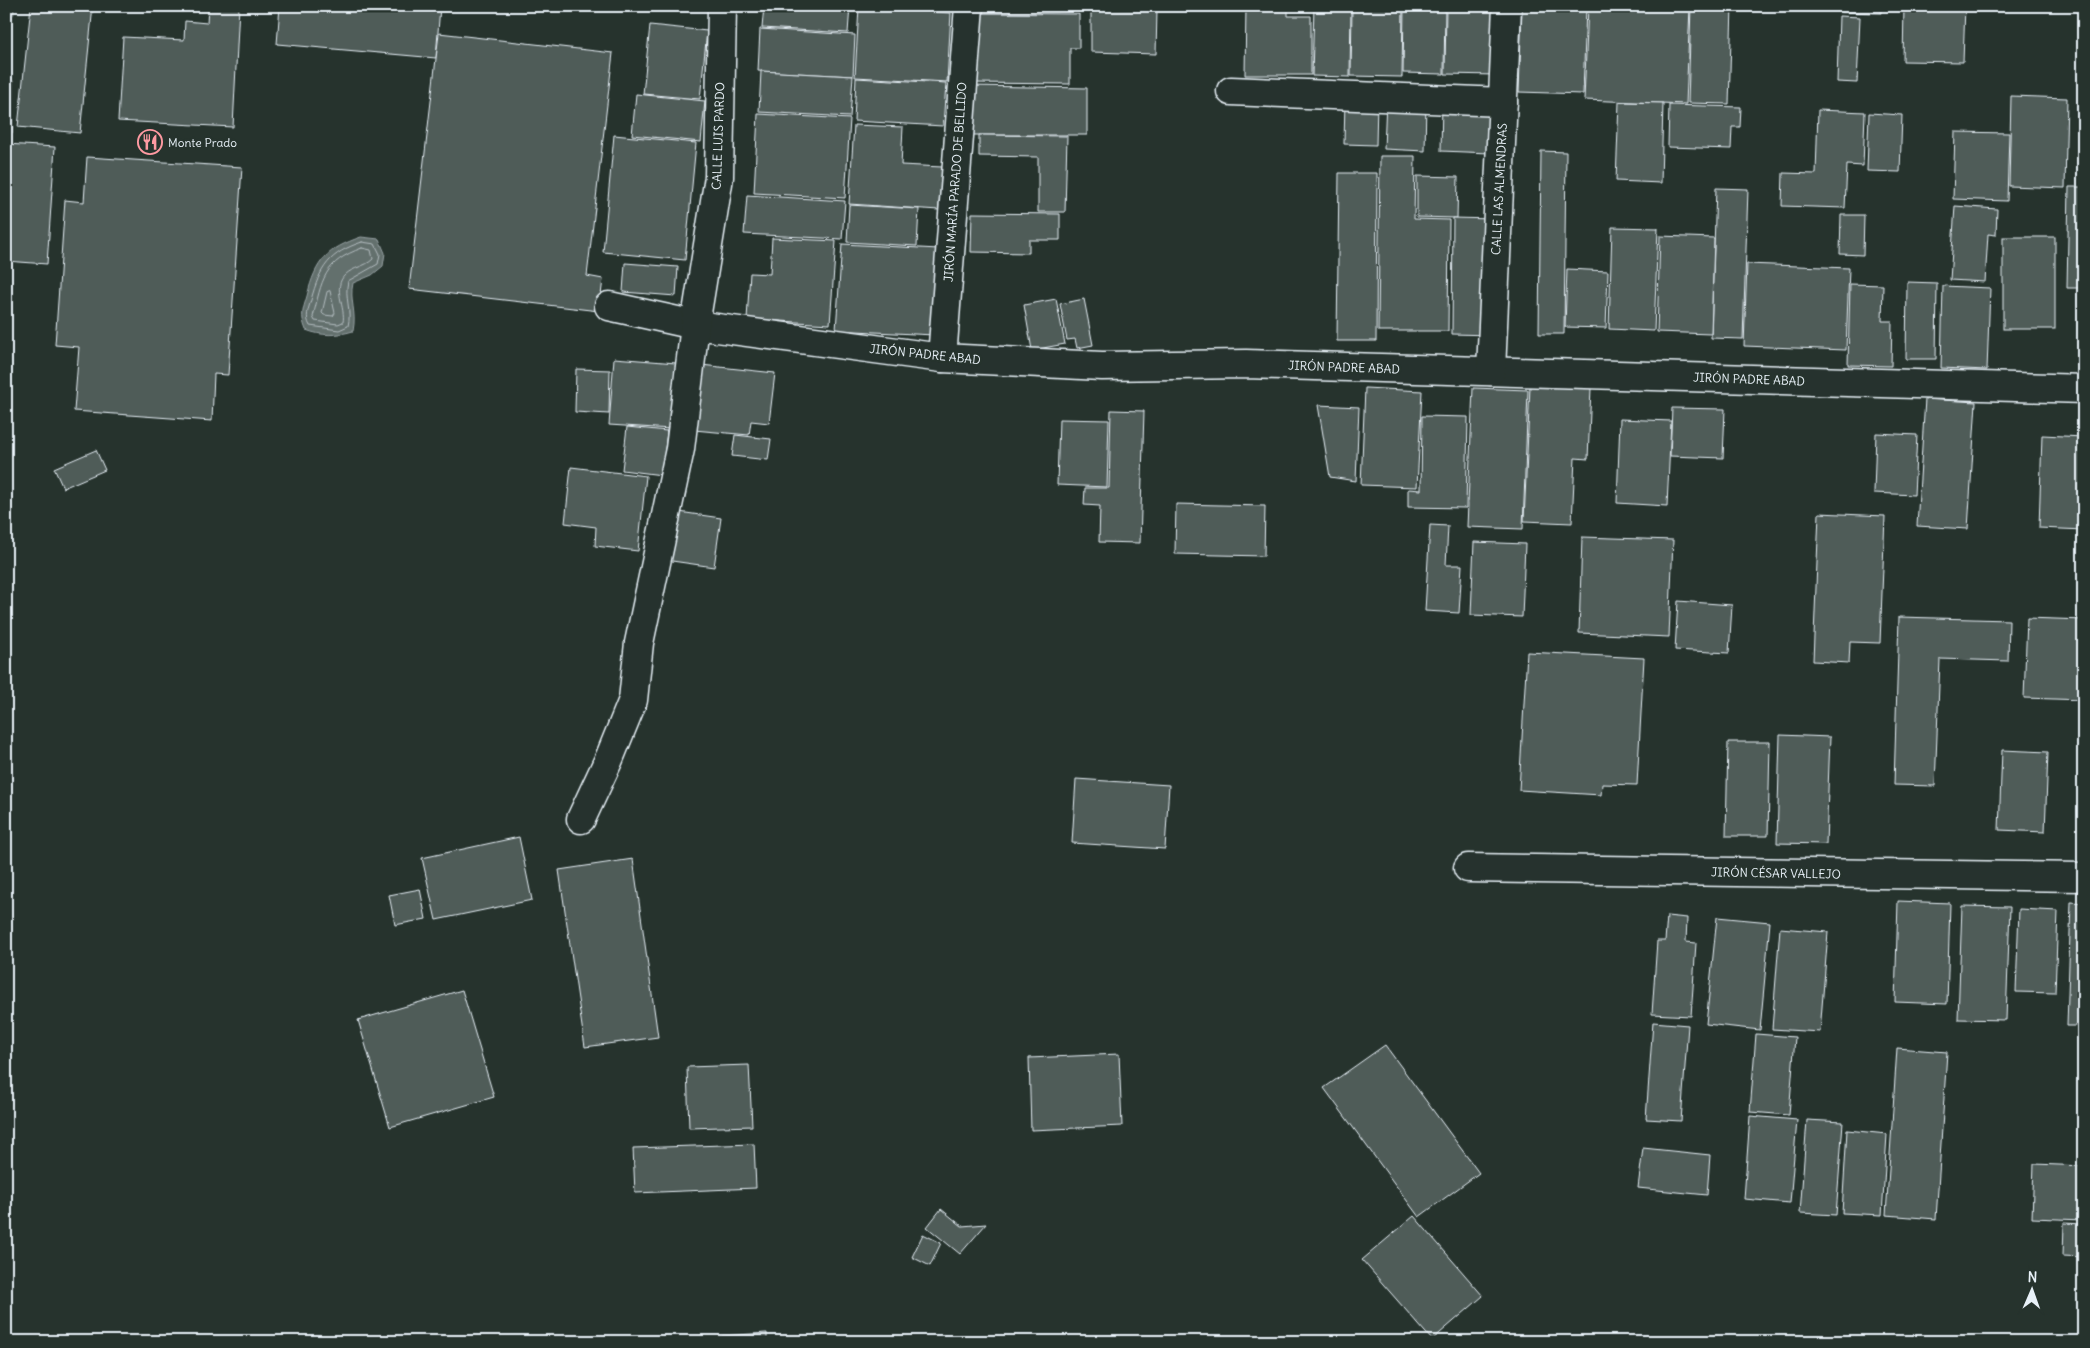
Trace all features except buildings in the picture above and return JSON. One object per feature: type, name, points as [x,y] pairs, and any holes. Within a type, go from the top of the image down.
[{"type":"street","name":"CALLE LUIS PARDO","points":[[580,819],[609,759],[633,700],[639,643],[680,449],[695,325],[719,176],[722,6]]},
{"type":"street","name":"JIRÓN MARÍA PARADO DE BELLIDO","points":[[942,358],[969,6]]},
{"type":"street","name":"CALLE LAS ALMENDRAS","points":[[1491,372],[1507,6]]},
{"type":"street","points":[[1231,90],[1503,102]]},
{"type":"street","name":"JIRÓN PADRE ABAD","points":[[609,306],[695,325],[942,358],[1102,366],[1246,364],[2084,389]]},
{"type":"street","name":"JIRÓN CÉSAR VALLEJO","points":[[1468,868],[2084,877]]},
{"type":"water","points":[[361,237],[379,239],[385,253],[383,266],[372,275],[353,283],[353,331],[329,335],[306,330],[303,320],[303,309],[314,273],[331,251]]},
{"type":"place","name":"Monte Prado","points":[[150,142]]}]
